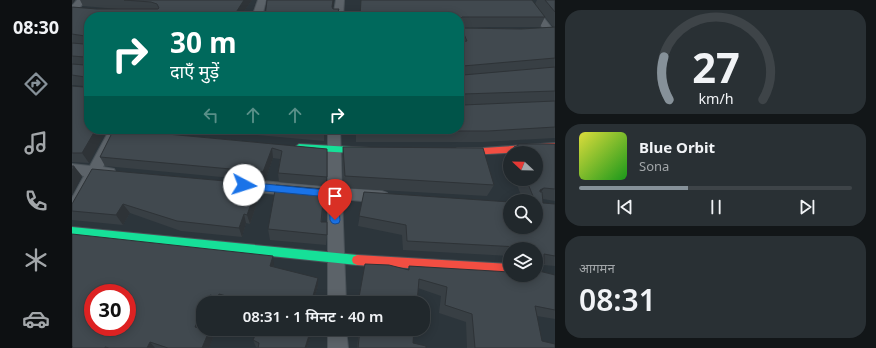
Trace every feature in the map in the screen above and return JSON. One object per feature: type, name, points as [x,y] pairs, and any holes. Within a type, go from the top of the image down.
[{"type":"street","points":[[72,11],[82,0]]},
{"type":"street","points":[[258,12],[262,0]]},
{"type":"street","points":[[339,12],[340,0]]},
{"type":"street","points":[[526,0],[552,32]]},
{"type":"street","points":[[72,11],[87,12]]},
{"type":"street","points":[[536,33],[552,32]]},
{"type":"street","points":[[72,212],[117,134]]},
{"type":"street","points":[[334,134],[337,296]]},
{"type":"street","points":[[287,146],[334,150],[382,151]]},
{"type":"street","points":[[444,151],[483,152],[555,146]]},
{"type":"street","points":[[72,169],[125,174]]},
{"type":"street","points":[[226,184],[395,198]]},
{"type":"street","points":[[72,231],[337,259],[503,269]]},
{"type":"street","points":[[337,336],[338,348]]},
{"type":"building","points":[[124,0],[244,0],[236,12],[84,12],[84,36],[72,34],[72,7],[97,9],[159,8],[157,4],[151,2]]},
{"type":"building","points":[[267,0],[333,0],[333,9],[339,9],[338,12],[266,12]]},
{"type":"building","points":[[361,0],[532,0],[545,17],[464,17],[464,12],[360,12]]},
{"type":"building","points":[[545,0],[555,0],[555,12]]},
{"type":"building","points":[[555,27],[555,58],[464,66],[464,41],[467,41],[464,34],[464,28],[521,29]]},
{"type":"building","points":[[72,43],[84,44],[84,57],[72,56]]},
{"type":"building","points":[[72,64],[84,65],[84,77],[72,75]]},
{"type":"building","points":[[555,67],[555,91],[464,94],[464,75]]},
{"type":"building","points":[[72,86],[84,87],[84,134],[93,134],[82,153],[72,153]]},
{"type":"building","points":[[555,101],[555,127],[464,131],[464,105]]},
{"type":"building","points":[[112,134],[167,134],[327,149],[327,177],[278,173],[282,151],[272,148],[263,172],[100,157]]},
{"type":"building","points":[[518,144],[555,144],[555,189],[544,188],[540,190],[542,194],[532,194],[529,186],[543,186],[543,146],[518,146]]},
{"type":"building","points":[[343,147],[483,148],[494,185],[345,176]]},
{"type":"building","points":[[92,169],[258,184],[247,215],[244,214],[239,228],[177,221],[123,204],[116,215],[72,211],[72,204]]},
{"type":"building","points":[[276,185],[324,189],[321,222],[327,222],[327,235],[268,229]]},
{"type":"building","points":[[364,192],[503,202],[503,234],[543,234],[543,203],[555,204],[555,256],[544,254],[543,264],[543,242],[503,242],[503,246],[407,241],[406,225],[359,216]]},
{"type":"building","points":[[72,234],[273,256],[270,266],[318,278],[313,296],[226,296],[219,294],[218,296],[196,296],[196,336],[207,336],[202,348],[168,348],[150,342],[147,348],[72,348]]},
{"type":"building","points":[[365,264],[389,265],[409,270],[409,266],[503,272],[503,282],[543,282],[543,272],[555,275],[555,310],[535,306],[542,341],[555,344],[555,348],[475,348],[472,314],[445,305],[447,287],[419,279],[418,296],[359,296]]},
{"type":"building","points":[[255,336],[309,336],[305,348],[258,348],[259,343],[253,340]]},
{"type":"building","points":[[359,336],[414,336],[413,343],[426,346],[426,348],[358,348]]},
{"type":"traffic: fast","points":[[299,147],[369,151]]},
{"type":"traffic: fast","points":[[72,231],[357,260]]},
{"type":"traffic: jam","points":[[457,151],[483,151],[555,146]]},
{"type":"traffic: jam","points":[[357,260],[503,269]]},
{"type":"route","points":[[244,185],[334,194],[335,220]]}]
